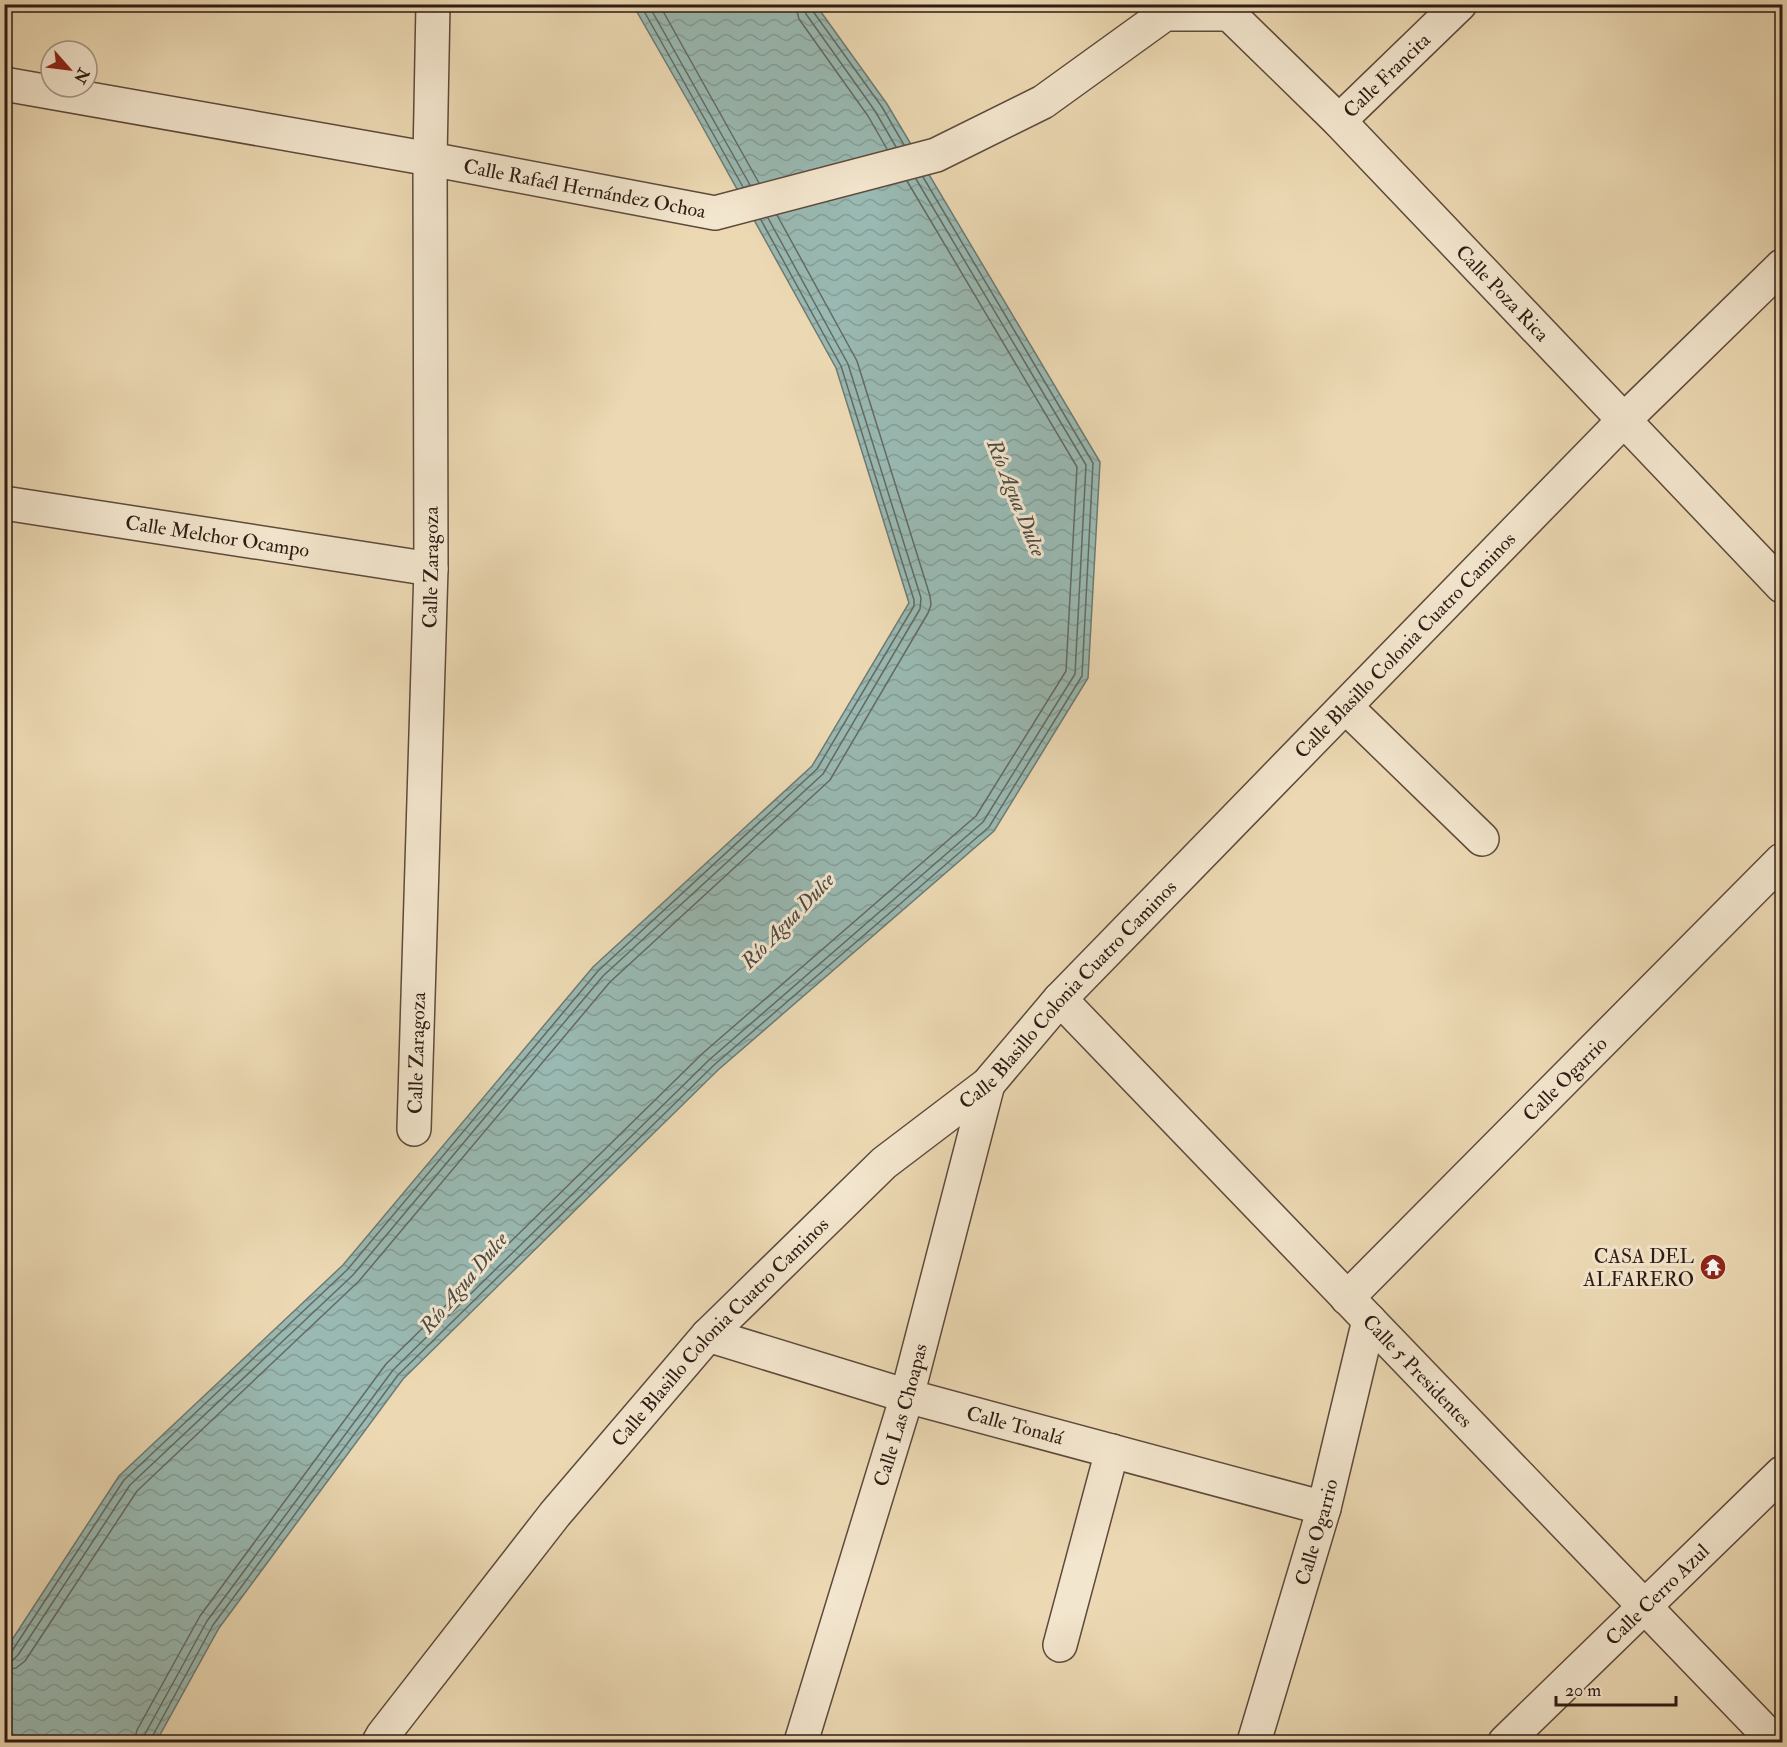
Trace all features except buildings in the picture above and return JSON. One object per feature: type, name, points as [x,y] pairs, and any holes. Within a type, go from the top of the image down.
[{"type":"street","name":"Calle Zaragoza","points":[[414,1130],[431,569],[430,159],[433,4]]},
{"type":"street","name":"Calle Francita","points":[[1339,122],[1460,4]]},
{"type":"street","name":"Calle Rafaél Hernández Ochoa","points":[[4,84],[430,159],[716,213],[936,155],[1043,102],[1165,14],[1224,9]]},
{"type":"street","name":"Calle Poza Rica","points":[[1224,9],[1339,122],[1782,586]]},
{"type":"street","name":"Calle Blasillo Colonia Cuatro Caminos","points":[[379,1743],[382,1734],[555,1514],[708,1335],[884,1163],[988,1084],[1060,999],[1624,420],[1782,266]]},
{"type":"street","name":"Calle Melchor Ocampo","points":[[4,503],[431,569]]},
{"type":"street","points":[[1346,707],[1482,839]]},
{"type":"street","name":"Calle Ogarrio","points":[[1254,1743],[1324,1508],[1358,1309],[1782,860]]},
{"type":"street","name":"Calle 5 Presidentes","points":[[1060,999],[1775,1743]]},
{"type":"street","name":"Calle Las Choapas","points":[[801,1743],[907,1396],[988,1084]]},
{"type":"street","name":"Calle Tonalá","points":[[708,1335],[907,1396],[1324,1508]]},
{"type":"street","points":[[1060,1645],[1112,1451]]},
{"type":"street","name":"Calle Cerro Azul","points":[[1505,1743],[1782,1473]]},
{"type":"water","name":"Río Agua Dulce","points":[[633,5],[816,5],[887,104],[1100,462],[1088,678],[994,831],[718,1070],[403,1379],[219,1628],[156,1742],[5,1742],[4,1652],[119,1476],[343,1265],[593,967],[812,766],[909,603],[836,368]]},
{"type":"place","name":"CASA DEL ALFARERO","points":[[1713,1267]]}]
